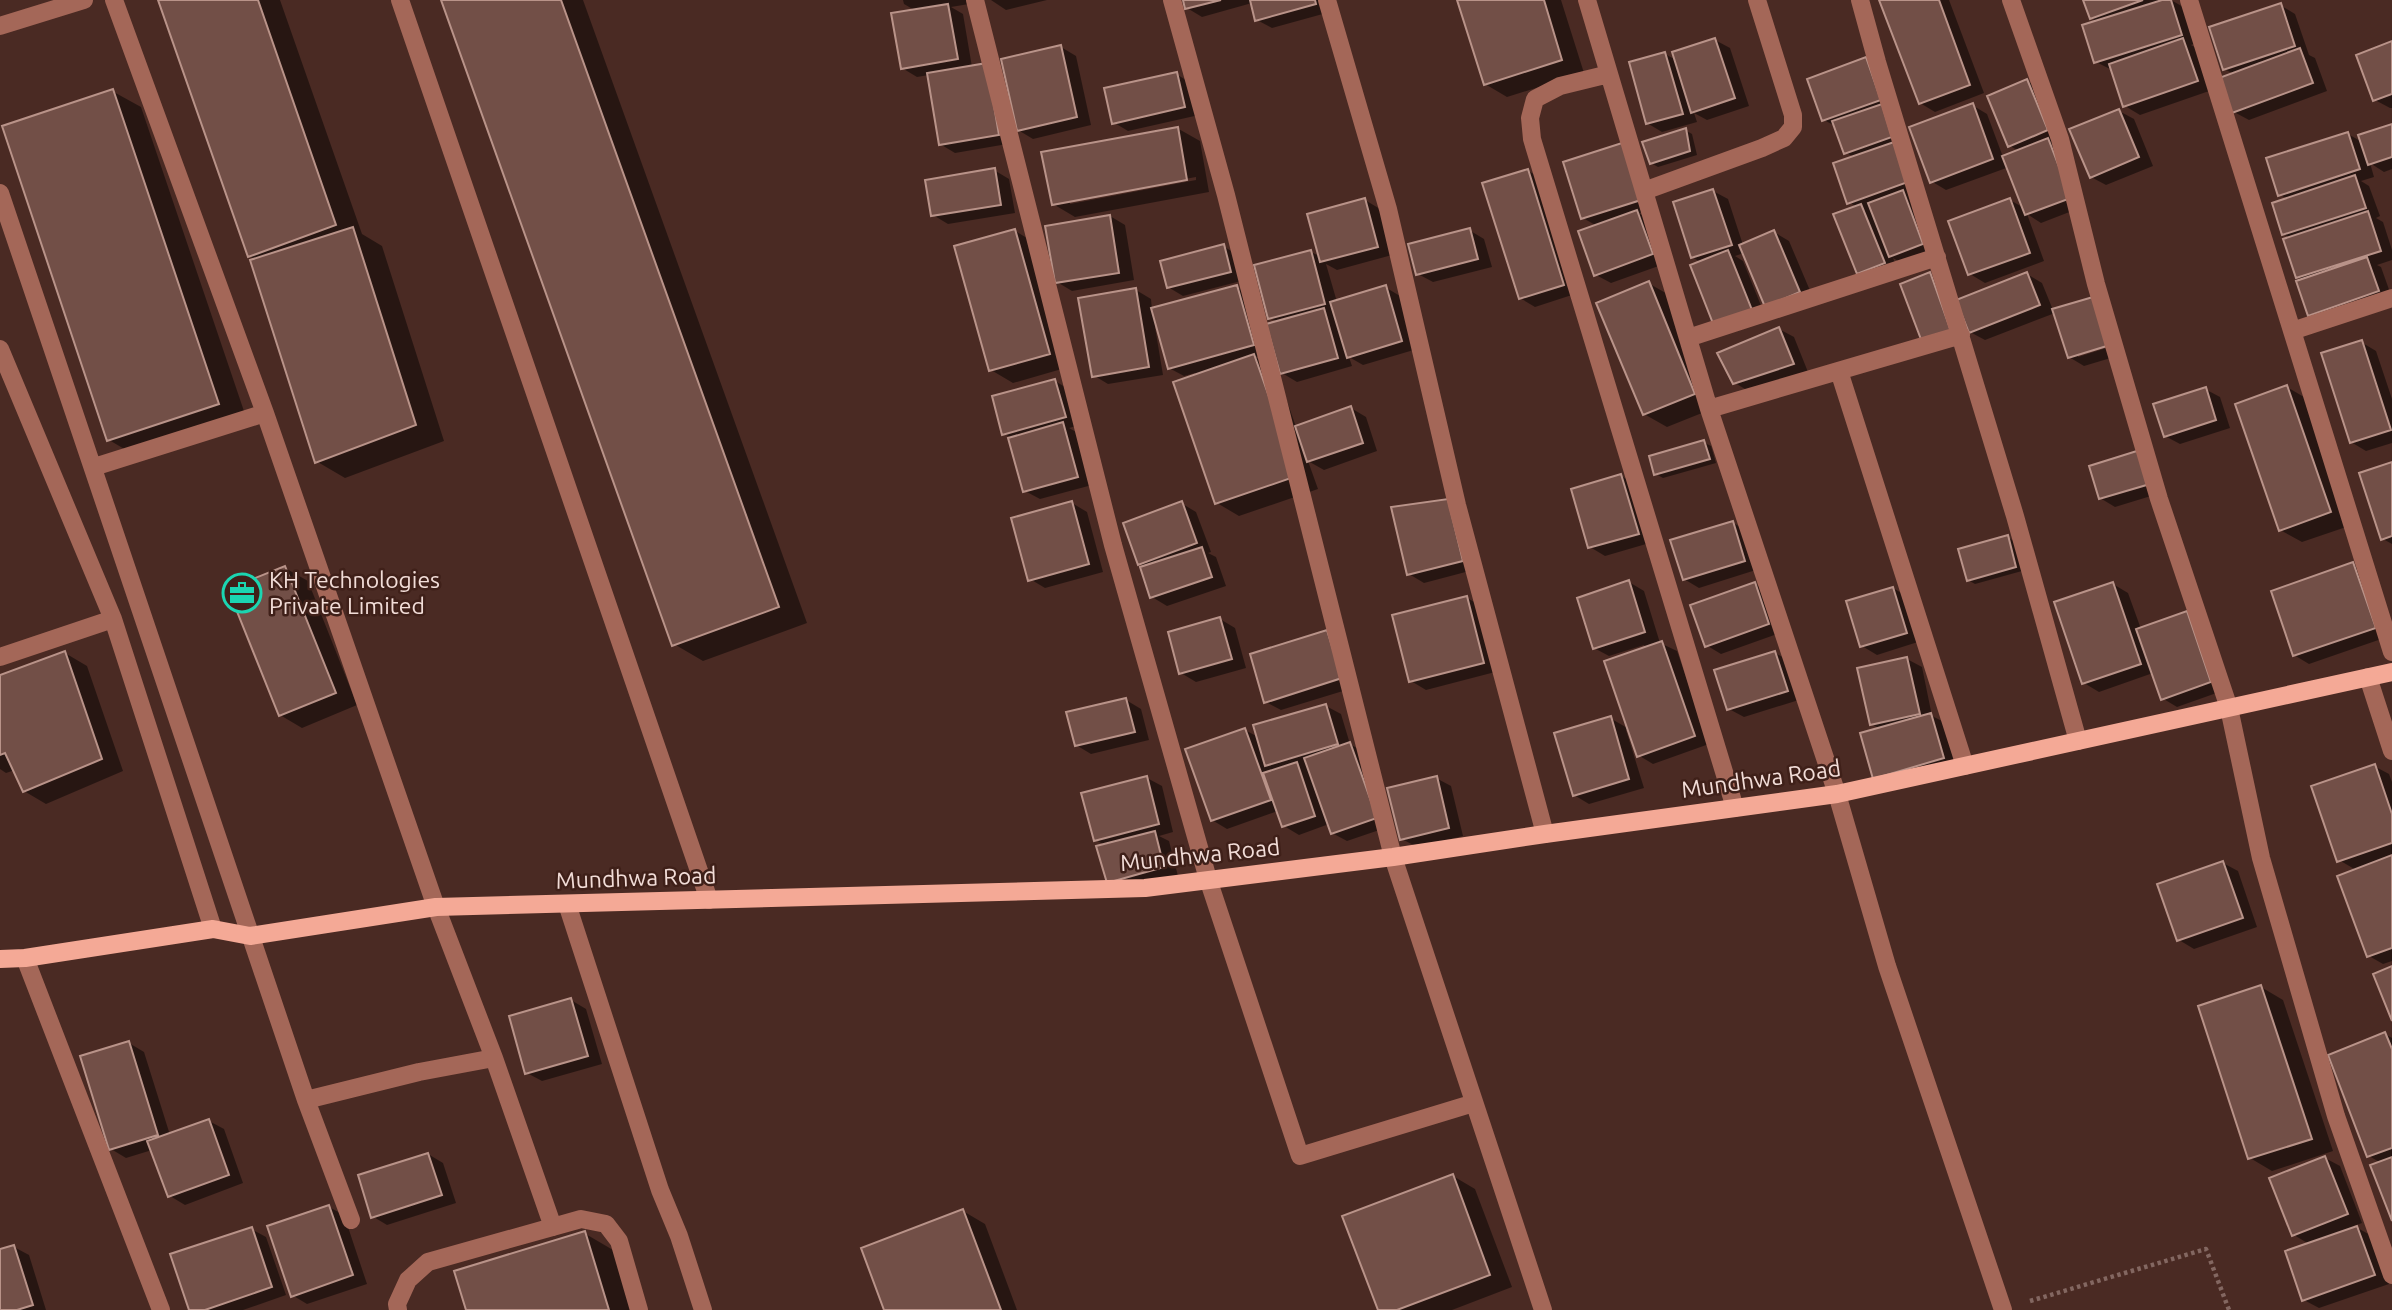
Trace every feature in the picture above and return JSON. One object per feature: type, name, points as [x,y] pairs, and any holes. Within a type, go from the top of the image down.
[{"type":"main road","name":"Mundhwa Road","points":[[0,959],[24,958],[213,929],[250,936],[436,907],[1144,888],[1393,858],[1837,794],[2392,673]]},
{"type":"street","points":[[0,26],[84,0]]},
{"type":"street","points":[[114,0],[265,413],[436,907],[494,1058],[553,1227]]},
{"type":"street","points":[[400,0],[709,900]]},
{"type":"street","points":[[975,0],[1112,545],[1208,879],[1300,1156],[1474,1103]]},
{"type":"street","points":[[1172,0],[1226,195],[1393,858],[1543,1310]]},
{"type":"street","points":[[1326,0],[1388,209],[1457,505],[1545,834]]},
{"type":"street","points":[[1587,0],[1709,409],[1837,794],[1887,966],[2003,1309]]},
{"type":"street","points":[[1644,191],[1762,148],[1784,138],[1793,127],[1793,115],[1757,0]]},
{"type":"street","points":[[1860,0],[2015,516],[2078,741]]},
{"type":"street","points":[[2011,0],[2060,139],[2096,284],[2155,486],[2229,708],[2268,884],[2336,1116],[2392,1275]]},
{"type":"street","points":[[2189,0],[2392,652]]},
{"type":"street","points":[[1609,74],[1560,86],[1535,99],[1530,118],[1532,139],[1735,808]]},
{"type":"street","points":[[0,193],[306,1100],[351,1220]]},
{"type":"street","points":[[1688,338],[1937,257]]},
{"type":"street","points":[[2292,331],[2392,298]]},
{"type":"street","points":[[1709,409],[1961,335]]},
{"type":"street","points":[[0,349],[113,619],[213,929]]},
{"type":"street","points":[[1839,371],[1965,766]]},
{"type":"street","points":[[94,467],[265,413]]},
{"type":"street","points":[[0,657],[113,619]]},
{"type":"street","points":[[2368,677],[2392,751]]},
{"type":"street","points":[[567,904],[660,1189],[680,1236],[704,1310]]},
{"type":"street","points":[[24,958],[161,1310]]},
{"type":"street","points":[[306,1100],[419,1072],[494,1058]]},
{"type":"street","points":[[398,1310],[397,1304],[408,1280],[428,1262],[581,1219],[606,1224],[619,1241],[639,1310]]},
{"type":"path","points":[[2003,1309],[2206,1249],[2229,1310]]},
{"type":"building","points":[[158,0],[258,0],[336,225],[248,257]]},
{"type":"building","points":[[441,0],[561,0],[779,607],[672,646]]},
{"type":"building","points":[[1183,0],[1221,0],[1185,9]]},
{"type":"building","points":[[1250,0],[1315,0],[1316,4],[1255,21]]},
{"type":"building","points":[[1457,0],[1544,0],[1562,60],[1484,85]]},
{"type":"building","points":[[1879,0],[1939,0],[1970,85],[1919,104]]},
{"type":"building","points":[[2083,0],[2143,0],[2090,19]]},
{"type":"building","points":[[2162,0],[2171,0],[2182,35],[2094,63],[2082,25]]},
{"type":"building","points":[[2281,3],[2295,46],[2223,70],[2209,27]]},
{"type":"building","points":[[948,4],[958,59],[901,69],[891,13]]},
{"type":"building","points":[[1715,38],[1735,98],[1691,113],[1672,52]]},
{"type":"building","points":[[2183,38],[2198,81],[2123,107],[2109,64]]},
{"type":"building","points":[[2392,41],[2392,94],[2373,101],[2356,55]]},
{"type":"building","points":[[1061,45],[1077,117],[1017,131],[1001,59]]},
{"type":"building","points":[[2300,48],[2313,83],[2232,113],[2219,78]]},
{"type":"building","points":[[1665,52],[1683,114],[1646,124],[1629,62]]},
{"type":"building","points":[[1866,57],[1881,100],[1822,121],[1807,79]]},
{"type":"building","points":[[987,63],[999,135],[939,145],[927,73]]},
{"type":"building","points":[[1177,72],[1185,107],[1112,124],[1104,88]]},
{"type":"building","points":[[2027,79],[2048,130],[2008,147],[1987,96]]},
{"type":"building","points":[[113,89],[219,404],[107,441],[2,126]]},
{"type":"building","points":[[1973,103],[1993,159],[1930,183],[1909,127]]},
{"type":"building","points":[[1882,104],[1892,137],[1844,154],[1832,121]]},
{"type":"building","points":[[2119,109],[2139,157],[2090,178],[2069,129]]},
{"type":"building","points":[[2392,124],[2392,157],[2368,165],[2358,135]]},
{"type":"building","points":[[1178,127],[1187,180],[1052,205],[1041,152]]},
{"type":"building","points":[[1686,128],[1690,151],[1650,164],[1642,142]]},
{"type":"building","points":[[2348,132],[2360,169],[2278,196],[2266,158]]},
{"type":"building","points":[[2048,138],[2071,198],[2025,215],[2002,156]]},
{"type":"building","points":[[1894,142],[1908,182],[1847,204],[1833,163]]},
{"type":"building","points":[[1622,143],[1641,200],[1581,219],[1563,162]]},
{"type":"building","points":[[995,168],[1001,205],[931,216],[925,180]]},
{"type":"building","points":[[1528,169],[1564,285],[1519,299],[1482,183]]},
{"type":"building","points":[[2355,175],[2366,208],[2282,235],[2272,203]]},
{"type":"building","points":[[1713,189],[1732,245],[1691,258],[1673,202]]},
{"type":"building","points":[[1903,190],[1923,244],[1889,257],[1868,203]]},
{"type":"building","points":[[1365,198],[1378,247],[1320,262],[1307,214]]},
{"type":"building","points":[[2010,198],[2030,253],[1968,275],[1948,221]]},
{"type":"building","points":[[1861,204],[1885,263],[1857,274],[1833,214]]},
{"type":"building","points":[[1637,210],[1653,254],[1594,276],[1578,231]]},
{"type":"building","points":[[2368,211],[2381,251],[2296,278],[2283,239]]},
{"type":"building","points":[[1110,215],[1119,273],[1055,283],[1045,226]]},
{"type":"building","points":[[353,227],[416,425],[315,463],[250,260]]},
{"type":"building","points":[[1470,228],[1478,259],[1416,275],[1408,244]]},
{"type":"building","points":[[1015,229],[1050,354],[989,371],[954,246]]},
{"type":"building","points":[[1774,230],[1800,292],[1765,307],[1739,245]]},
{"type":"building","points":[[1224,244],[1231,272],[1167,288],[1160,261]]},
{"type":"building","points":[[1311,250],[1325,304],[1268,319],[1254,265]]},
{"type":"building","points":[[1728,250],[1752,310],[1714,326],[1690,265]]},
{"type":"building","points":[[2367,257],[2379,291],[2308,316],[2296,281]]},
{"type":"building","points":[[1930,272],[1951,331],[1922,342],[1900,284]]},
{"type":"building","points":[[2027,272],[2040,305],[1969,333],[1956,300]]},
{"type":"building","points":[[1649,281],[1695,394],[1643,415],[1596,303]]},
{"type":"building","points":[[1237,285],[1254,345],[1168,369],[1151,308]]},
{"type":"building","points":[[1386,285],[1402,341],[1347,358],[1330,302]]},
{"type":"building","points":[[1136,288],[1149,367],[1092,377],[1078,298]]},
{"type":"building","points":[[2093,297],[2110,345],[2068,358],[2052,309]]},
{"type":"building","points":[[1324,308],[1338,358],[1280,374],[1266,324]]},
{"type":"building","points":[[1779,327],[1794,364],[1733,384],[1717,353]]},
{"type":"building","points":[[2362,340],[2391,430],[2350,443],[2321,353]]},
{"type":"building","points":[[1254,354],[1297,476],[1215,504],[1173,382]]},
{"type":"building","points":[[1055,379],[1066,417],[1002,435],[992,396]]},
{"type":"building","points":[[2287,385],[2331,512],[2279,531],[2235,404]]},
{"type":"building","points":[[2206,387],[2216,420],[2164,437],[2153,404]]},
{"type":"building","points":[[1351,406],[1363,443],[1307,462],[1295,426]]},
{"type":"building","points":[[1063,422],[1078,477],[1023,492],[1008,438]]},
{"type":"building","points":[[1704,440],[1710,459],[1654,475],[1649,456]]},
{"type":"building","points":[[2140,450],[2150,484],[2099,499],[2089,466]]},
{"type":"building","points":[[2392,462],[2392,536],[2381,540],[2359,473]]},
{"type":"building","points":[[1621,474],[1639,534],[1588,548],[1571,489]]},
{"type":"building","points":[[1448,499],[1463,561],[1407,575],[1391,507]]},
{"type":"building","points":[[1072,501],[1089,564],[1028,581],[1011,518]]},
{"type":"building","points":[[1182,501],[1197,543],[1138,565],[1123,523]]},
{"type":"building","points":[[1733,521],[1745,561],[1683,580],[1670,540]]},
{"type":"building","points":[[2008,535],[2016,567],[1967,581],[1958,549]]},
{"type":"building","points":[[1202,547],[1212,577],[1150,598],[1140,567]]},
{"type":"building","points":[[2353,562],[2376,628],[2293,656],[2271,591]]},
{"type":"building","points":[[285,566],[336,693],[279,716],[228,589]]},
{"type":"building","points":[[1629,580],[1645,632],[1593,649],[1577,598]]},
{"type":"building","points":[[1755,582],[1769,624],[1705,647],[1690,605]]},
{"type":"building","points":[[2113,582],[2141,664],[2082,684],[2054,602]]},
{"type":"building","points":[[1893,587],[1907,633],[1860,647],[1846,601]]},
{"type":"building","points":[[1467,596],[1484,663],[1409,682],[1392,615]]},
{"type":"building","points":[[2187,611],[2211,682],[2161,700],[2136,629]]},
{"type":"building","points":[[1220,617],[1232,659],[1179,674],[1168,632]]},
{"type":"building","points":[[1327,630],[1342,678],[1264,703],[1250,654]]},
{"type":"building","points":[[1662,641],[1695,736],[1637,757],[1604,661]]},
{"type":"building","points":[[65,651],[102,759],[23,792],[5,753],[0,755],[0,675]]},
{"type":"building","points":[[1775,651],[1788,691],[1727,710],[1714,670]]},
{"type":"building","points":[[1907,657],[1920,714],[1870,725],[1857,668]]},
{"type":"building","points":[[1126,698],[1135,732],[1075,746],[1066,712]]},
{"type":"building","points":[[1326,704],[1338,744],[1265,766],[1253,725]]},
{"type":"building","points":[[1931,713],[1944,758],[1873,779],[1860,733]]},
{"type":"building","points":[[1611,716],[1629,779],[1573,796],[1554,733]]},
{"type":"building","points":[[1245,728],[1271,800],[1211,821],[1185,749]]},
{"type":"building","points":[[1350,742],[1377,818],[1331,834],[1304,758]]},
{"type":"building","points":[[1297,762],[1315,816],[1282,827],[1263,773]]},
{"type":"building","points":[[2375,764],[2392,814],[2392,843],[2337,862],[2311,786]]},
{"type":"building","points":[[1147,776],[1159,824],[1094,841],[1081,793]]},
{"type":"building","points":[[1437,776],[1449,828],[1400,840],[1387,788]]},
{"type":"building","points":[[1155,831],[1164,867],[1107,883],[1096,846]]},
{"type":"building","points":[[2392,855],[2392,948],[2367,957],[2337,876]]},
{"type":"building","points":[[2223,861],[2243,918],[2177,941],[2157,884]]},
{"type":"building","points":[[2392,966],[2392,1021],[2373,974]]},
{"type":"building","points":[[2261,985],[2312,1139],[2248,1159],[2198,1006]]},
{"type":"building","points":[[571,998],[588,1056],[525,1074],[509,1016]]},
{"type":"building","points":[[2385,1032],[2392,1049],[2392,1148],[2367,1157],[2328,1055]]},
{"type":"building","points":[[129,1041],[158,1135],[109,1150],[80,1056]]},
{"type":"building","points":[[209,1119],[229,1175],[168,1197],[147,1141]]},
{"type":"building","points":[[428,1153],[442,1195],[371,1218],[358,1175]]},
{"type":"building","points":[[2325,1156],[2348,1214],[2292,1236],[2269,1178]]},
{"type":"building","points":[[2392,1157],[2392,1221],[2370,1165]]},
{"type":"building","points":[[1453,1174],[1490,1275],[1397,1310],[1378,1310],[1342,1216]]},
{"type":"building","points":[[329,1205],[353,1275],[291,1297],[267,1226]]},
{"type":"building","points":[[963,1209],[1001,1310],[884,1310],[861,1248]]},
{"type":"building","points":[[2357,1226],[2375,1275],[2302,1301],[2285,1251]]},
{"type":"building","points":[[252,1227],[272,1287],[205,1310],[189,1310],[170,1254]]},
{"type":"building","points":[[585,1231],[609,1310],[466,1310],[454,1271]]},
{"type":"building","points":[[14,1245],[33,1305],[17,1310],[0,1310],[0,1249]]},
{"type":"place","name":"KH Technologies Private Limited","points":[[242,593]]}]
